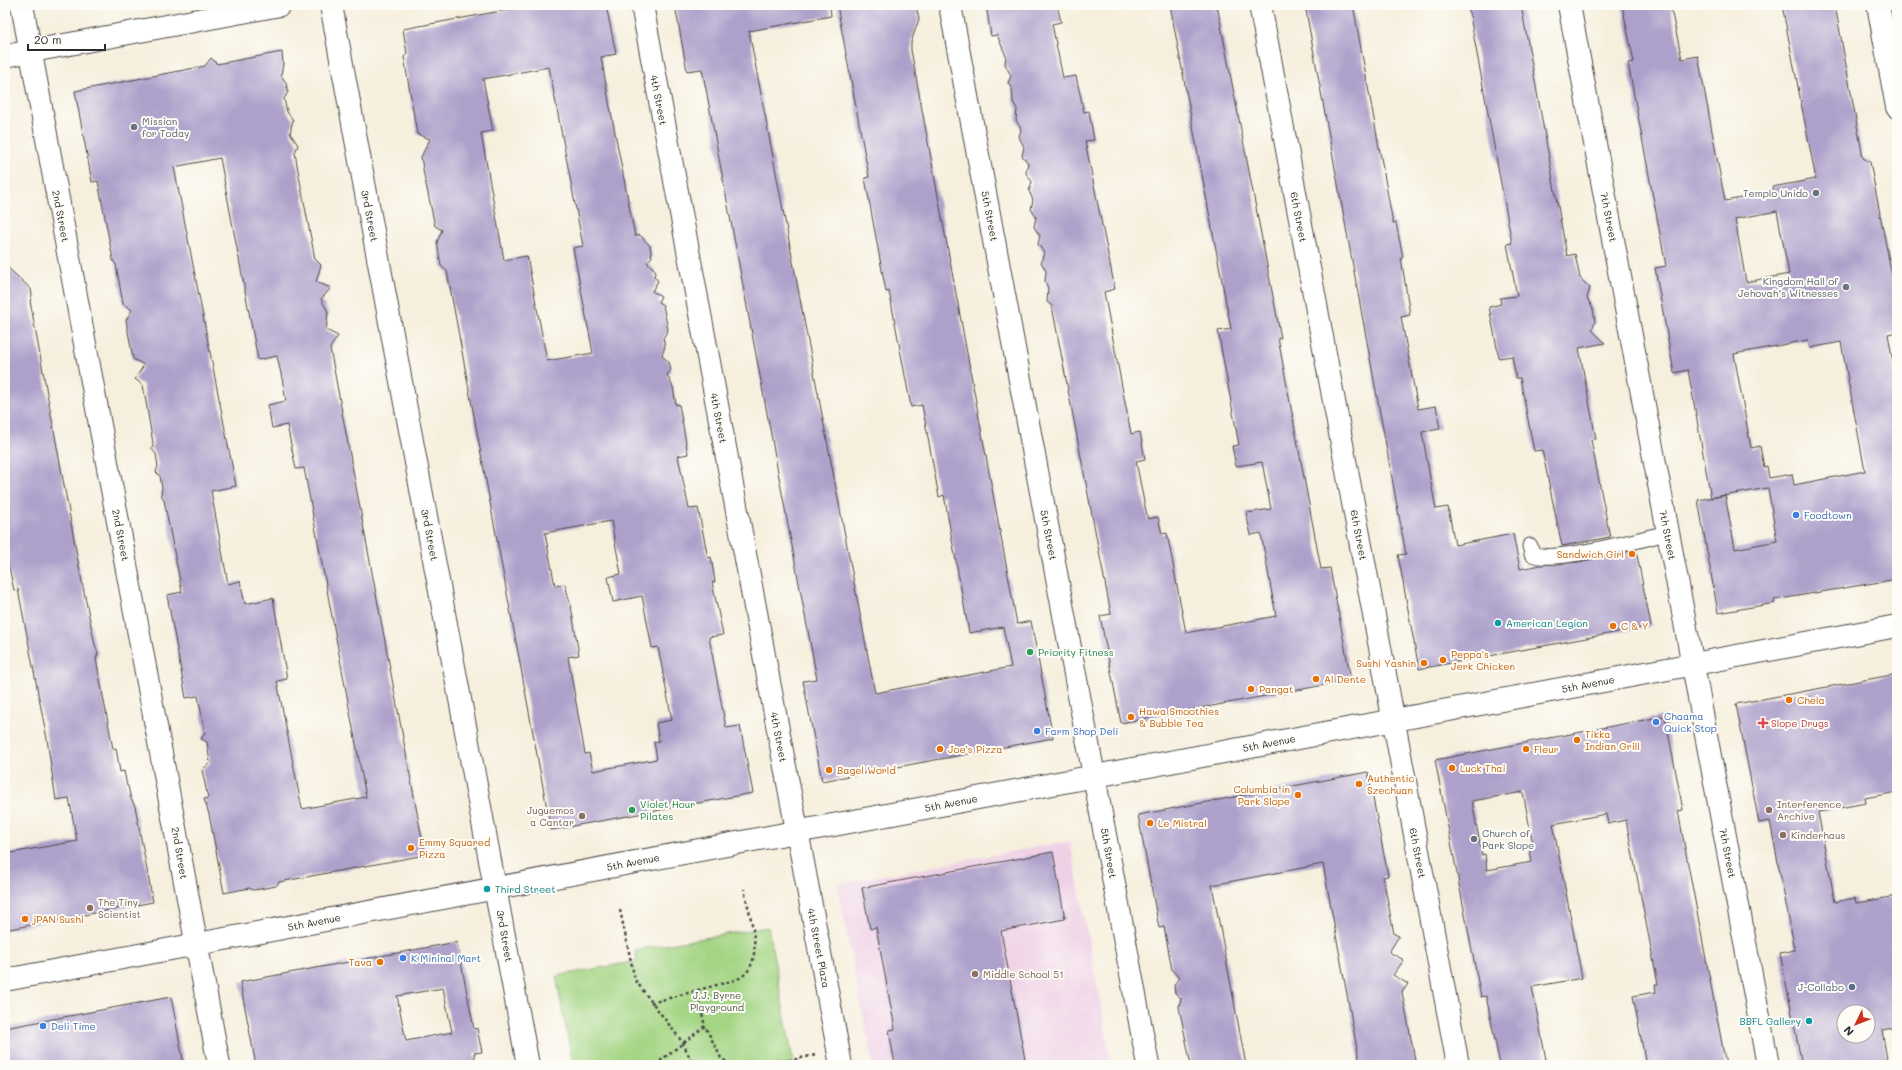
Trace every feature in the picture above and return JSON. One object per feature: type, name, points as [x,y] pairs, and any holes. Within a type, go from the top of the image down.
[{"type":"street","name":"2nd Street","points":[[22,5],[219,1065]]},
{"type":"street","points":[[5,56],[280,5]]},
{"type":"street","name":"3rd Street","points":[[331,5],[528,1065]]},
{"type":"street","name":"4th Street","points":[[642,5],[797,832]]},
{"type":"street","name":"5th Street","points":[[950,5],[1148,1065]]},
{"type":"street","name":"6th Street","points":[[1260,5],[1458,1065]]},
{"type":"street","name":"7th Street","points":[[1569,5],[1768,1065]]},
{"type":"street","points":[[1878,5],[1897,107]]},
{"type":"street","name":"5th Avenue","points":[[5,980],[1897,626]]},
{"type":"street","name":"4th Street Plaza","points":[[797,832],[839,1058]]},
{"type":"lane","points":[[1530,546],[1532,554],[1539,557],[1560,557],[1668,533]]},
{"type":"path","points":[[651,1003],[742,978],[751,968],[755,950],[744,889]]},
{"type":"path","points":[[620,910],[635,980],[651,1003],[683,1043],[693,1065]]},
{"type":"path","points":[[696,991],[705,1026],[721,1058],[731,1065]]},
{"type":"path","points":[[660,1061],[705,1026]]},
{"type":"path","points":[[765,1065],[839,1058]]},
{"type":"shaded area","name":"Middle School 51","points":[[1070,841],[1112,1065],[873,1065],[837,884]]},
{"type":"green space","name":"J.J. Byrne Playground","points":[[768,927],[794,1065],[573,1065],[556,976],[637,961],[635,950]]},
{"type":"building","points":[[534,5],[606,5],[616,54],[601,57],[610,107],[635,236],[640,235],[650,246],[652,257],[647,262],[656,271],[654,276],[658,281],[652,291],[661,296],[658,302],[663,305],[668,330],[663,338],[665,346],[662,356],[669,362],[671,370],[667,375],[673,387],[676,405],[679,404],[688,454],[678,456],[689,509],[698,508],[708,558],[711,557],[715,582],[712,582],[723,635],[709,637],[726,728],[740,726],[753,793],[551,830],[447,271],[441,266],[437,242],[442,230],[435,226],[424,175],[421,157],[430,139],[417,134],[404,57],[407,54],[403,29]],"holes":[[[549,67],[583,246],[573,248],[593,353],[547,361],[527,256],[504,260],[481,133],[493,131],[483,79]],[[611,521],[621,574],[608,577],[613,602],[642,596],[652,648],[658,647],[672,720],[656,723],[659,741],[654,742],[657,759],[593,771],[589,753],[585,754],[568,657],[579,655],[572,612],[565,584],[555,586],[545,533]]]},
{"type":"building","points":[[675,5],[830,5],[831,16],[749,31],[875,693],[1011,667],[1003,627],[969,633],[944,495],[939,497],[922,405],[911,407],[889,291],[886,292],[865,178],[869,177],[837,5],[916,5],[919,19],[911,42],[911,50],[1017,624],[1031,621],[1053,738],[822,781],[803,681],[817,679],[706,89],[702,69],[687,71]]},
{"type":"building","points":[[986,5],[1010,5],[1011,9],[1030,5],[1057,5],[1061,22],[1052,24],[1063,78],[1076,76],[1084,112],[1089,111],[1094,140],[1085,141],[1115,289],[1104,292],[1131,434],[1140,432],[1145,459],[1136,461],[1144,502],[1148,519],[1158,517],[1162,534],[1167,533],[1186,633],[1276,616],[1261,533],[1251,535],[1246,513],[1271,509],[1262,462],[1236,466],[1232,446],[1239,445],[1218,331],[1231,329],[1170,5],[1217,5],[1281,338],[1278,338],[1321,569],[1330,568],[1351,680],[1121,723],[1100,616],[1111,614],[1052,306],[1047,302],[1048,288],[1045,281],[1046,271],[1041,262],[1044,253],[1038,244],[1040,236],[1034,227],[1036,217],[1031,209],[1033,200],[1029,191],[1032,182],[1026,173],[1028,163],[1022,156],[1024,147],[1019,137],[1021,129],[1016,120],[1017,109],[1013,102],[1012,88],[1008,83],[1011,76],[1005,64],[1006,56],[997,35],[991,36]]},
{"type":"building","points":[[1305,5],[1353,5],[1393,223],[1396,223],[1403,257],[1401,257],[1410,315],[1401,317],[1418,409],[1436,406],[1440,429],[1422,432],[1430,478],[1436,509],[1448,507],[1455,545],[1513,534],[1520,569],[1541,565],[1579,562],[1636,550],[1651,626],[1419,669],[1398,555],[1406,554]]},
{"type":"building","points":[[1468,5],[1521,5],[1567,256],[1575,254],[1580,278],[1590,288],[1587,298],[1593,309],[1595,322],[1592,330],[1605,343],[1579,348],[1596,439],[1591,440],[1610,537],[1562,546],[1542,450],[1534,451],[1520,378],[1516,378],[1512,356],[1499,358],[1489,307],[1501,304],[1500,298],[1517,296],[1507,244],[1512,243]]},
{"type":"building","points":[[1622,5],[1670,5],[1682,59],[1698,56],[1725,201],[1773,192],[1772,187],[1816,179],[1782,5],[1835,5],[1863,158],[1870,162],[1897,302],[1897,332],[1888,334],[1897,385],[1897,579],[1774,600],[1775,603],[1718,613],[1698,500],[1711,498],[1688,370],[1674,373],[1655,268],[1666,266],[1628,63],[1634,62]],"holes":[[[1777,211],[1789,274],[1746,282],[1735,219]],[[1808,340],[1810,348],[1841,342],[1865,471],[1794,485],[1792,474],[1769,478],[1767,466],[1764,467],[1760,446],[1751,448],[1734,354]],[[1768,488],[1777,541],[1735,549],[1725,496]]]},
{"type":"building","points":[[282,52],[283,64],[281,75],[286,83],[288,92],[284,99],[287,112],[293,120],[290,133],[298,145],[295,153],[299,176],[315,259],[321,265],[316,282],[331,288],[321,299],[328,312],[326,330],[338,336],[330,348],[425,855],[279,882],[276,886],[253,890],[249,888],[224,893],[209,814],[204,799],[208,798],[202,770],[210,763],[207,742],[201,739],[205,733],[198,696],[186,698],[167,595],[182,592],[164,500],[161,495],[162,488],[160,476],[156,472],[158,466],[156,454],[152,449],[153,443],[143,385],[135,379],[144,365],[133,359],[126,320],[132,310],[123,304],[98,181],[92,182],[75,91],[205,66],[211,58],[217,64]],"holes":[[[220,158],[258,360],[277,356],[286,401],[268,405],[272,428],[287,425],[296,469],[304,468],[366,797],[302,809],[277,681],[287,679],[273,598],[245,604],[240,581],[228,584],[211,491],[236,486],[174,167]]]},
{"type":"building","points":[[5,265],[31,289],[32,295],[30,301],[81,577],[98,653],[96,659],[113,749],[116,748],[120,772],[124,771],[131,799],[135,806],[153,902],[5,930],[5,854],[77,841],[69,798],[56,800],[47,739],[18,589],[14,590],[5,549]]},
{"type":"building","points":[[1897,674],[1897,792],[1865,798],[1866,803],[1818,812],[1835,902],[1855,898],[1856,903],[1897,896],[1897,1027],[1882,1030],[1888,1065],[1802,1065],[1780,953],[1795,950],[1770,821],[1759,823],[1736,704]]},
{"type":"building","points":[[1665,716],[1683,810],[1678,811],[1726,1065],[1646,1065],[1633,996],[1656,992],[1655,984],[1658,984],[1626,820],[1608,824],[1606,814],[1553,824],[1582,978],[1532,987],[1547,1065],[1500,1065],[1486,996],[1481,997],[1435,760]],"holes":[[[1523,792],[1533,845],[1529,846],[1532,862],[1487,870],[1485,854],[1482,855],[1472,801]]]},
{"type":"building","points":[[1368,772],[1388,876],[1383,877],[1394,934],[1399,936],[1389,952],[1404,960],[1393,975],[1408,984],[1402,992],[1416,1065],[1360,1065],[1323,864],[1212,885],[1246,1065],[1191,1065],[1179,1007],[1181,998],[1175,993],[1174,985],[1179,978],[1172,970],[1164,927],[1159,928],[1138,815]]},
{"type":"building","points":[[1053,852],[1065,919],[1001,931],[1026,1065],[895,1065],[889,1030],[895,1029],[876,927],[870,929],[862,888]]},
{"type":"building","points":[[457,942],[474,1029],[477,1028],[482,1052],[474,1053],[476,1065],[256,1065],[240,982]],"holes":[[[443,988],[452,1032],[406,1041],[397,996]]]},
{"type":"building","points":[[171,997],[184,1065],[5,1065],[5,1028]]},
{"type":"place","name":"Mission for Today","points":[[134,127]]},
{"type":"place","name":"Templo Unido","points":[[1816,193]]},
{"type":"place","name":"Kingdom Hall of Jehovah’s Witnesses","points":[[1846,287]]},
{"type":"place","name":"Foodtown","points":[[1796,515]]},
{"type":"place","name":"Sandwich Girl","points":[[1632,554]]},
{"type":"place","name":"American Legion","points":[[1498,623]]},
{"type":"place","name":"C & Y","points":[[1613,626]]},
{"type":"place","name":"Priority Fitness","points":[[1030,652]]},
{"type":"place","name":"Peppa's Jerk Chicken","points":[[1443,660]]},
{"type":"place","name":"Sushi Yashin","points":[[1424,663]]},
{"type":"place","name":"Al Dente","points":[[1316,679]]},
{"type":"place","name":"Pangat","points":[[1251,689]]},
{"type":"place","name":"Chela","points":[[1789,700]]},
{"type":"place","name":"Hawa Smoothies & Bubble Tea","points":[[1131,717]]},
{"type":"place","name":"Chaama Quick Stop","points":[[1656,722]]},
{"type":"place","name":"Slope Drugs","points":[[1763,723]]},
{"type":"place","name":"Farm Shop Deli","points":[[1037,731]]},
{"type":"place","name":"Tikka Indian Grill","points":[[1577,740]]},
{"type":"place","name":"Joe's Pizza","points":[[940,749]]},
{"type":"place","name":"Fleur","points":[[1526,749]]},
{"type":"place","name":"Luck Thai","points":[[1452,768]]},
{"type":"place","name":"Bagel World","points":[[829,770]]},
{"type":"place","name":"Authentic Szechuan","points":[[1359,784]]},
{"type":"place","name":"Columbia in Park Slope","points":[[1298,795]]},
{"type":"place","name":"Violet Hour Pilates","points":[[632,810]]},
{"type":"place","name":"Interference Archive","points":[[1769,810]]},
{"type":"place","name":"Juguemos a Cantar","points":[[582,816]]},
{"type":"place","name":"Le Mistral","points":[[1150,823]]},
{"type":"place","name":"Kinderhaus","points":[[1783,835]]},
{"type":"place","name":"Church of Park Slope","points":[[1474,839]]},
{"type":"place","name":"Emmy Squared Pizza","points":[[411,848]]},
{"type":"place","name":"Third Street","points":[[487,889]]},
{"type":"place","name":"The Tiny Scientist","points":[[90,908]]},
{"type":"place","name":"jPAN Sushi","points":[[25,919]]},
{"type":"place","name":"K Mininal Mart","points":[[403,958]]},
{"type":"place","name":"Tava","points":[[380,962]]},
{"type":"place","name":"Middle School 51","points":[[975,974]]},
{"type":"place","name":"J-Collabo","points":[[1852,987]]},
{"type":"place","name":"BBFL Gallery","points":[[1809,1021]]},
{"type":"place","name":"Deli Time","points":[[43,1026]]}]
